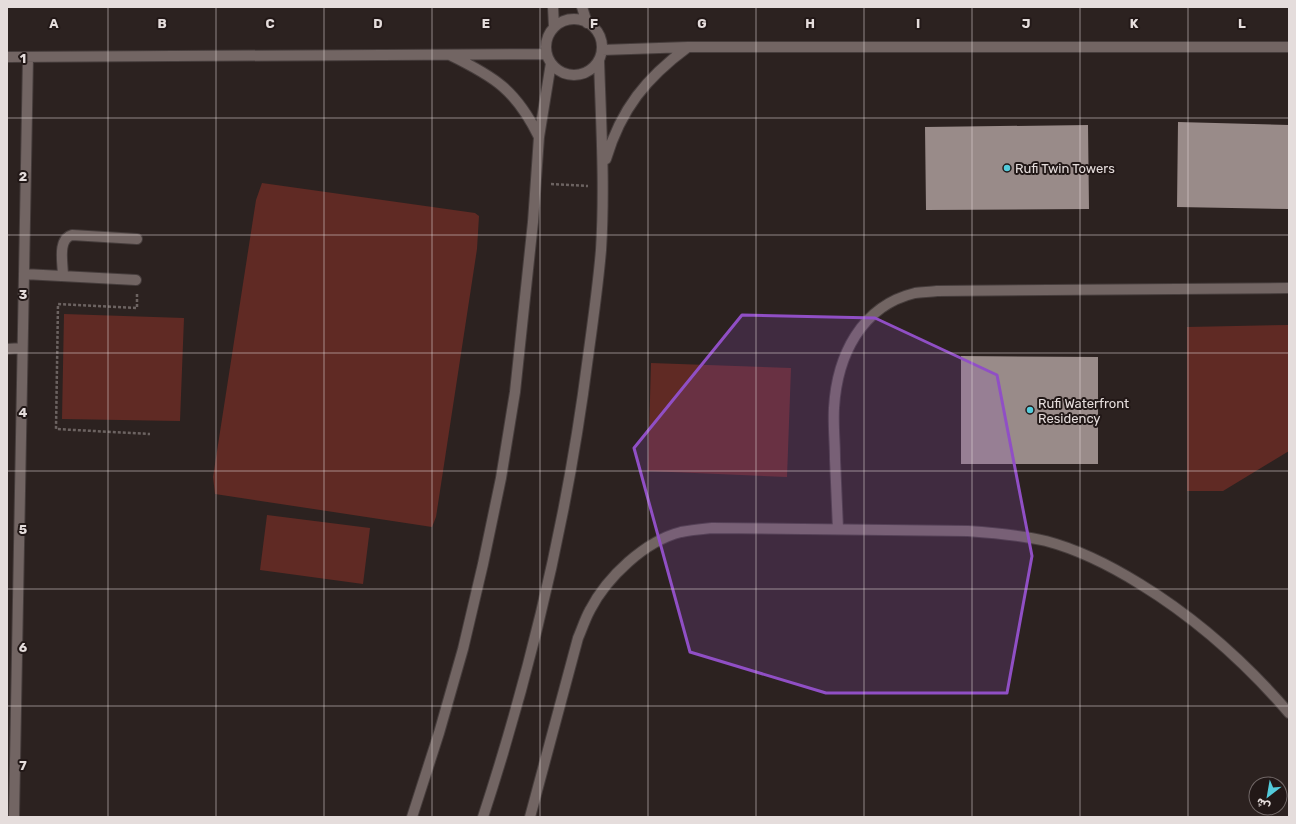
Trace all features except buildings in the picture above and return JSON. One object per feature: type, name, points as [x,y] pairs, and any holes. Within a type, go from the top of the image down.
[{"type":"street","points":[[545,7],[553,12],[554,27]]},
{"type":"street","points":[[582,7],[587,23]]},
{"type":"street","points":[[412,817],[439,733],[463,649],[501,478],[516,384],[533,222],[539,137],[549,58],[546,44],[554,27],[562,22],[579,20],[594,28],[599,35],[601,42],[600,55],[604,167],[601,249],[593,321],[584,393],[554,558],[527,671],[505,748],[482,817]]},
{"type":"street","points":[[600,55],[688,47],[1289,47]]},
{"type":"street","points":[[604,167],[610,146],[618,127],[632,102],[655,74],[688,47]]},
{"type":"street","points":[[7,57],[448,54],[549,58],[558,69],[566,74],[576,75],[585,73],[593,67],[600,55]]},
{"type":"street","points":[[448,54],[486,74],[503,86],[518,101],[530,118],[539,137]]},
{"type":"street","points":[[14,817],[28,57]]},
{"type":"street","points":[[63,276],[62,245],[65,238],[68,236],[137,239]]},
{"type":"street","points":[[24,274],[136,280]]},
{"type":"street","points":[[838,529],[834,408],[842,362],[851,343],[862,326],[878,311],[896,300],[916,293],[937,291],[1289,288]]},
{"type":"street","points":[[7,349],[22,348]]},
{"type":"street","points":[[530,817],[578,638],[590,610],[606,584],[628,562],[652,544],[681,532],[712,528],[968,531],[1008,533],[1047,542],[1086,555],[1122,573],[1162,598],[1201,626],[1237,657],[1289,713]]},
{"type":"path","points":[[536,183],[603,187]]},
{"type":"path","points":[[136,280],[137,308],[58,304],[56,428],[150,434]]},
{"type":"highlighted area","points":[[742,315],[875,318],[997,375],[1032,556],[1007,693],[826,693],[690,652],[634,448]]},
{"type":"shaded area","points":[[262,183],[475,213],[479,216],[477,249],[436,517],[432,527],[215,494],[213,477],[256,200]]},
{"type":"shaded area","points":[[64,314],[184,318],[180,421],[62,419]]},
{"type":"shaded area","points":[[1289,325],[1289,451],[1223,491],[1187,491],[1187,327]]},
{"type":"shaded area","points":[[651,363],[791,368],[787,477],[648,471]]},
{"type":"shaded area","points":[[267,515],[370,528],[363,584],[260,570]]},
{"type":"place","name":"Rufi Twin Towers","points":[[1007,168]]},
{"type":"place","name":"Rufi Waterfront Residency","points":[[1030,410]]}]
